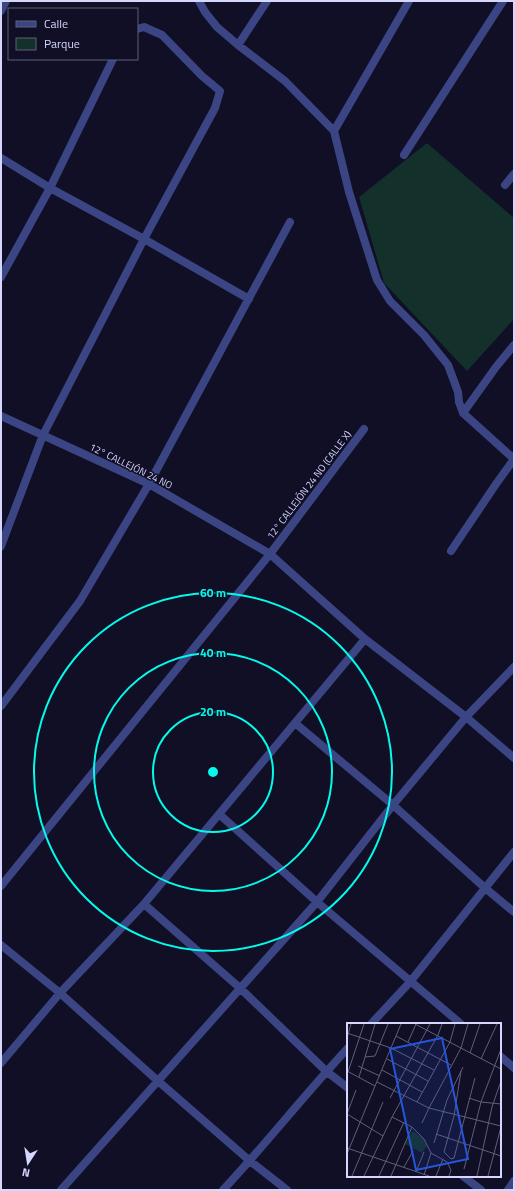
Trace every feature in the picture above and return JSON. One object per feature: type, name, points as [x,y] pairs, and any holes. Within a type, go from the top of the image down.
[{"type":"street","points":[[1,11],[6,1]]},
{"type":"street","points":[[199,1],[205,12],[217,27],[285,81],[334,131],[349,192],[377,280],[390,301],[424,335],[448,365],[458,392],[459,402],[463,412],[514,459],[451,551]]},
{"type":"street","points":[[238,45],[267,1]]},
{"type":"street","points":[[334,131],[409,1]]},
{"type":"street","points":[[404,155],[503,1]]},
{"type":"street","points":[[1,546],[43,435],[144,239],[215,108],[220,91],[202,76],[162,35],[144,27],[138,29]]},
{"type":"street","points":[[1,278],[50,188],[113,60]]},
{"type":"street","points":[[1,158],[50,188],[144,239],[249,299]]},
{"type":"street","points":[[505,185],[514,174]]},
{"type":"street","points":[[1,706],[80,601],[149,484],[290,222]]},
{"type":"street","points":[[463,412],[514,345]]},
{"type":"street","name":"12° CALLEJÓN 24 NO","points":[[1,416],[149,484],[270,554],[365,639],[466,717],[514,758]]},
{"type":"street","name":"12° CALLEJÓN 24 NO (CALLE X)","points":[[1,886],[270,554],[364,429]]},
{"type":"street","points":[[1,1063],[60,993],[144,904],[365,639]]},
{"type":"street","points":[[61,1190],[317,902],[466,717],[514,667]]},
{"type":"street","points":[[295,723],[394,805],[514,912]]},
{"type":"street","points":[[219,814],[317,902],[460,1023]]},
{"type":"street","points":[[372,1023],[410,982],[514,852]]},
{"type":"street","points":[[144,904],[240,988],[326,1071],[347,1087]]},
{"type":"street","points":[[1,945],[60,993],[250,1161],[287,1190]]},
{"type":"street","points":[[223,1190],[250,1161],[326,1071],[347,1049]]},
{"type":"street","points":[[501,1057],[514,1068]]},
{"type":"street","points":[[464,1177],[481,1190]]},
{"type":"street","points":[[508,1190],[514,1181]]},
{"type":"green space","points":[[427,143],[514,218],[514,319],[467,371],[384,283],[359,197]]}]
